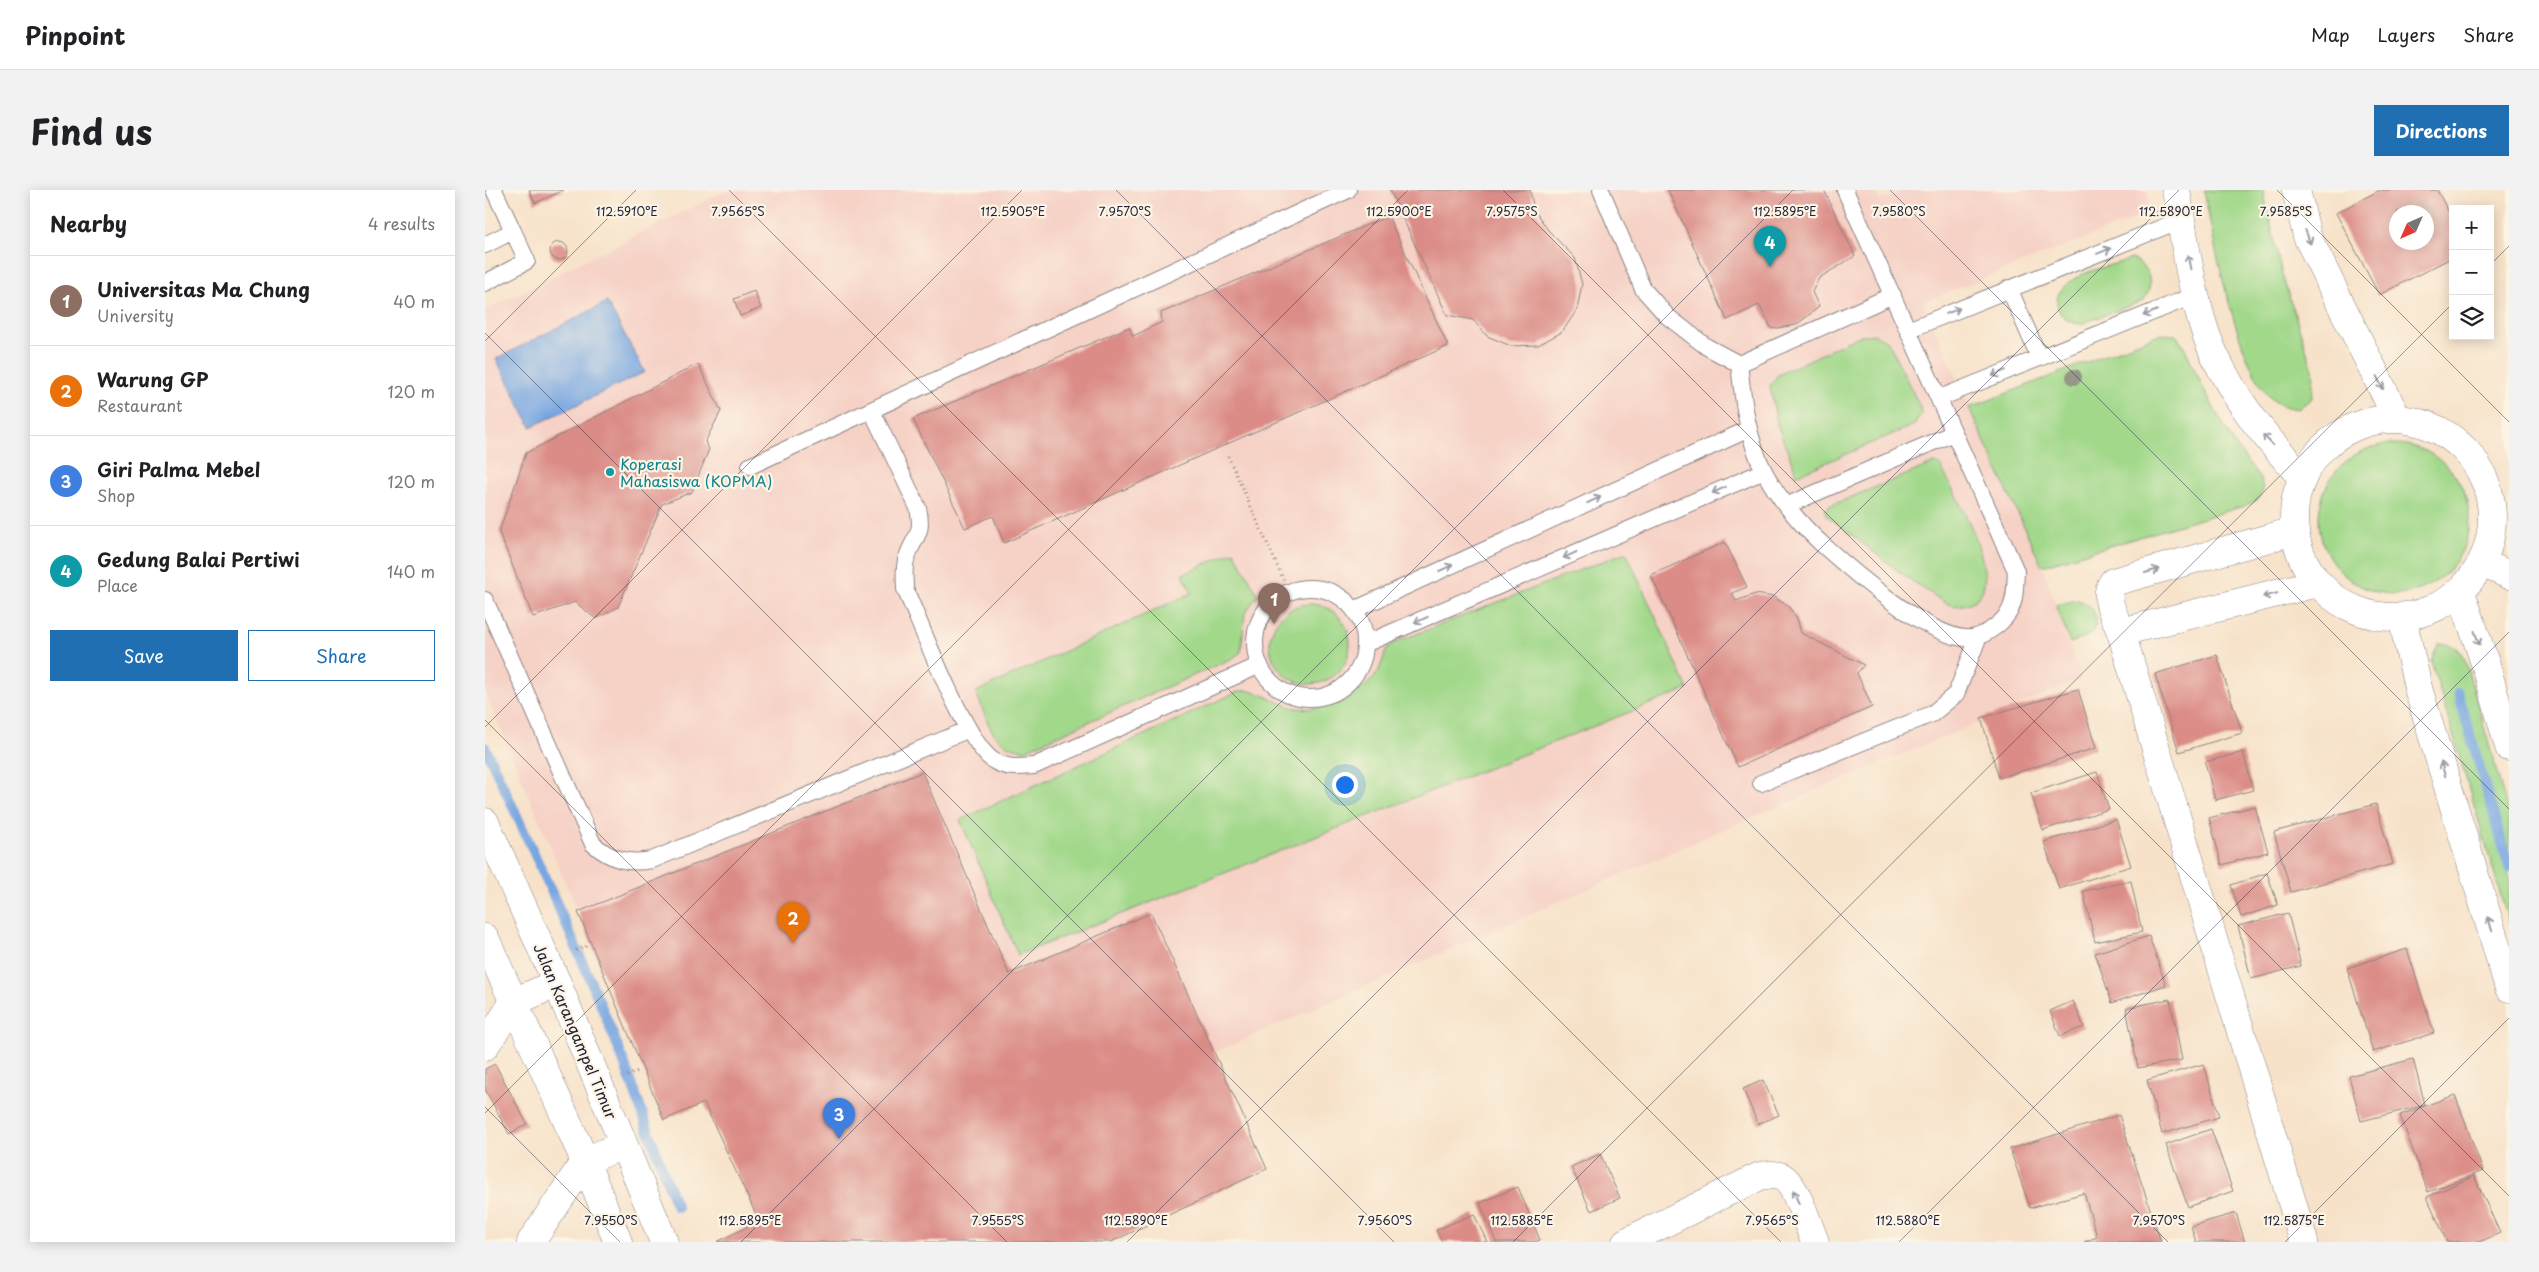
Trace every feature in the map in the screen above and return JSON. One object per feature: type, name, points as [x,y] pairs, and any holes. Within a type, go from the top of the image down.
[{"type":"street","points":[[2175,190],[2195,295],[2214,355],[2242,405],[2261,432],[2301,476]]},
{"type":"street","points":[[2296,190],[2307,236],[2396,416]]},
{"type":"street","points":[[2396,416],[2445,432],[2473,459],[2499,498],[2493,517],[2490,541],[2483,563],[2461,592],[2431,610],[2402,617],[2371,615],[2341,603],[2317,583],[2302,558],[2293,531],[2294,503],[2301,476],[2314,456],[2330,439],[2350,427],[2396,416]]},
{"type":"street","points":[[2293,531],[2113,582],[2108,588],[2107,596],[2121,632],[2304,1242]]},
{"type":"street","points":[[2483,563],[2509,575]]},
{"type":"street","points":[[2121,632],[2317,583]]},
{"type":"street","points":[[2461,592],[2487,669],[2509,747]]},
{"type":"street","points":[[2402,617],[2418,688],[2509,988]]},
{"type":"street","name":"Jalan Karangampel Timur","points":[[485,822],[557,984],[663,1242]]},
{"type":"street","points":[[485,938],[585,1161],[618,1242]]},
{"type":"street","points":[[485,1046],[514,1002],[557,984]]},
{"type":"street","points":[[531,1242],[585,1161],[623,1144]]},
{"type":"street","points":[[1626,1242],[1760,1176],[1770,1175],[1780,1176],[1792,1186],[1815,1242]]},
{"type":"lane","points":[[485,283],[527,261],[494,190]]},
{"type":"lane","points":[[750,466],[1348,190]]},
{"type":"lane","points":[[1601,190],[1643,289],[1667,316],[1707,347],[1739,364]]},
{"type":"lane","points":[[1739,364],[1749,428],[1764,471],[1788,505],[1821,544],[1904,609],[1943,631],[1965,638],[1979,636],[1994,628],[2009,612],[2015,593],[2016,571],[1940,398],[1845,190]]},
{"type":"lane","points":[[1908,330],[2181,220]]},
{"type":"lane","points":[[485,245],[513,231]]},
{"type":"lane","points":[[2009,288],[2039,357]]},
{"type":"lane","points":[[1739,364],[1893,294]]},
{"type":"lane","points":[[1940,398],[2195,295]]},
{"type":"lane","points":[[872,411],[918,508],[922,526],[906,558],[904,572],[905,589],[967,730],[992,760],[1009,768],[1034,766],[1260,665]]},
{"type":"lane","points":[[1354,610],[1749,428]]},
{"type":"lane","points":[[1788,505],[1954,433]]},
{"type":"lane","points":[[1365,644],[1764,471]]},
{"type":"lane","points":[[1303,588],[1317,588],[1331,592],[1344,599],[1361,620],[1365,644],[1363,659],[1357,673],[1347,684],[1335,692],[1321,697],[1307,698],[1292,695],[1279,688],[1268,678],[1260,665],[1255,651],[1255,636],[1259,622],[1266,609],[1276,599],[1289,592],[1303,588]]},
{"type":"lane","points":[[485,600],[593,844],[606,855],[622,862],[636,863],[652,860],[967,730]]},
{"type":"lane","points":[[1761,782],[1932,714],[1956,694],[1979,636]]},
{"type":"path","points":[[1228,456],[1289,592]]},
{"type":"path","points":[[571,952],[587,946]]},
{"type":"shaded area","points":[[727,190],[1875,190],[1880,201],[1905,190],[2147,190],[2149,201],[2144,215],[1923,302],[2045,574],[2081,679],[1732,826],[1213,1053],[1151,913],[1009,974],[922,772],[578,912],[485,692],[485,310]]},
{"type":"green space","points":[[2204,190],[2263,190],[2282,275],[2314,374],[2312,398],[2298,409],[2279,404],[2265,391],[2252,369],[2230,306],[2213,239]]},
{"type":"green space","points":[[2132,259],[2143,267],[2149,278],[2149,290],[2142,301],[2081,324],[2069,320],[2061,314],[2057,299],[2061,290],[2070,281],[2096,270]]},
{"type":"green space","points":[[1874,334],[1888,341],[1920,407],[1921,415],[1914,425],[1797,475],[1777,424],[1770,386],[1778,375],[1859,336]]},
{"type":"green space","points":[[2159,334],[2176,335],[2184,346],[2205,392],[2235,445],[2261,479],[2263,491],[2257,500],[2244,506],[2042,566],[1969,408]]},
{"type":"green space","points":[[2394,444],[2423,450],[2447,466],[2463,490],[2469,519],[2463,548],[2447,572],[2423,588],[2394,594],[2365,588],[2341,572],[2325,548],[2319,519],[2325,490],[2341,466],[2365,450]]},
{"type":"green space","points":[[1935,463],[1940,465],[1965,514],[1981,555],[1984,574],[1983,589],[1975,600],[1963,605],[1953,606],[1947,604],[1914,582],[1826,515],[1825,511],[1827,507]]},
{"type":"green space","points":[[1234,551],[1258,595],[1245,613],[1241,652],[1233,658],[1025,750],[1013,748],[997,738],[988,722],[976,692],[1192,593],[1183,574]]},
{"type":"green space","points":[[1626,552],[1688,689],[1018,955],[960,820],[1239,691],[1254,692],[1282,704],[1307,709],[1342,700],[1353,695],[1372,680],[1378,672],[1388,647],[1396,642]]},
{"type":"green space","points":[[2077,600],[2092,609],[2095,614],[2096,625],[2086,636],[2070,643],[2056,605]]},
{"type":"green space","points":[[1310,604],[1325,607],[1338,616],[1347,629],[1350,644],[1347,659],[1338,672],[1325,681],[1310,684],[1295,681],[1282,672],[1273,659],[1270,644],[1273,629],[1282,616],[1295,607]]},
{"type":"green space","points":[[2439,643],[2455,647],[2465,660],[2509,815],[2509,923],[2431,661]]},
{"type":"water","points":[[607,302],[645,372],[531,427],[496,359]]},
{"type":"building","points":[[529,190],[564,190],[535,203]]},
{"type":"building","points":[[1390,190],[1530,190],[1534,210],[1548,230],[1575,258],[1582,284],[1577,310],[1562,332],[1538,345],[1511,346],[1487,336],[1473,320],[1447,315]]},
{"type":"building","points":[[1668,190],[1824,190],[1855,256],[1819,278],[1812,292],[1819,307],[1796,325],[1772,329],[1759,305],[1727,320]]},
{"type":"building","points":[[2380,190],[2437,190],[2449,212],[2449,259],[2379,295],[2336,213]]},
{"type":"building","points":[[1388,216],[1448,346],[1004,543],[993,516],[965,528],[913,419],[1129,327],[1133,336],[1162,322],[1161,313]]},
{"type":"building","points":[[555,242],[563,242],[568,247],[566,258],[555,260],[550,255],[550,247]]},
{"type":"building","points":[[754,291],[761,308],[740,316],[734,299]]},
{"type":"building","name":"Koperasi Mahasiswa (KOPMA)","points":[[698,364],[721,411],[705,442],[709,449],[692,492],[662,504],[618,607],[596,619],[575,602],[533,617],[499,532],[526,453]]},
{"type":"building","points":[[1725,542],[1747,587],[1732,593],[1736,601],[1755,594],[1774,597],[1788,606],[1797,618],[1801,633],[1864,665],[1857,673],[1872,707],[1738,767],[1651,575]]},
{"type":"building","points":[[2217,655],[2242,733],[2179,752],[2155,674]]},
{"type":"building","points":[[2078,689],[2096,748],[1999,778],[1981,718]]},
{"type":"building","points":[[2243,752],[2253,790],[2215,800],[2205,762]]},
{"type":"building","points":[[922,772],[1009,974],[1151,913],[1267,1169],[1111,1242],[717,1242],[759,1221],[704,1103],[664,1120],[578,912]]},
{"type":"building","points":[[2097,772],[2109,809],[2043,830],[2031,793]]},
{"type":"building","points":[[2376,804],[2393,864],[2291,892],[2274,832]]},
{"type":"building","points":[[2255,806],[2268,852],[2222,865],[2209,818]]},
{"type":"building","points":[[2116,819],[2131,866],[2059,889],[2044,842]]},
{"type":"building","points":[[2267,873],[2278,905],[2241,917],[2231,885]]},
{"type":"building","points":[[2131,881],[2142,932],[2095,942],[2083,891]]},
{"type":"building","points":[[2288,913],[2301,966],[2251,979],[2238,926]]},
{"type":"building","points":[[2149,936],[2166,985],[2112,1003],[2095,953]]},
{"type":"building","points":[[2407,949],[2434,1033],[2373,1052],[2347,968]]},
{"type":"building","points":[[2170,999],[2182,1060],[2138,1068],[2126,1008]]},
{"type":"building","points":[[2073,1001],[2084,1027],[2060,1036],[2050,1011]]},
{"type":"building","points":[[2413,1059],[2425,1105],[2361,1121],[2349,1076]]},
{"type":"building","points":[[495,1064],[527,1124],[509,1134],[485,1089],[485,1069]]},
{"type":"building","points":[[2204,1064],[2219,1117],[2162,1134],[2147,1080]]},
{"type":"building","points":[[1763,1080],[1779,1115],[1758,1124],[1743,1089]]},
{"type":"building","points":[[2455,1095],[2483,1171],[2428,1192],[2400,1115]]},
{"type":"building","points":[[2119,1115],[2161,1242],[2084,1242],[2097,1237],[2084,1193],[2030,1208],[2010,1149]]},
{"type":"building","points":[[2211,1129],[2233,1191],[2188,1207],[2166,1145]]},
{"type":"building","points":[[1600,1154],[1620,1198],[1591,1211],[1571,1167]]},
{"type":"building","points":[[2474,1176],[2500,1233],[2479,1242],[2447,1242],[2427,1197]]},
{"type":"building","points":[[1518,1187],[1540,1240],[1535,1242],[1496,1242],[1480,1203]]},
{"type":"building","points":[[2236,1213],[2245,1242],[2196,1242],[2191,1226]]},
{"type":"building","points":[[1474,1214],[1487,1242],[1442,1242],[1436,1230]]},
{"type":"waterway","points":[[2458,693],[2509,867]]},
{"type":"waterway","points":[[485,747],[599,1000],[677,1207]]},
{"type":"place","name":"Gedung Balai Pertiwi","points":[[1770,267]]},
{"type":"place","name":"Koperasi Mahasiswa (KOPMA)","points":[[610,472]]},
{"type":"place","name":"Universitas Ma Chung","points":[[1274,624]]},
{"type":"place","name":"Warung GP","points":[[793,943]]},
{"type":"place","name":"Giri Palma Mebel","points":[[839,1139]]}]
